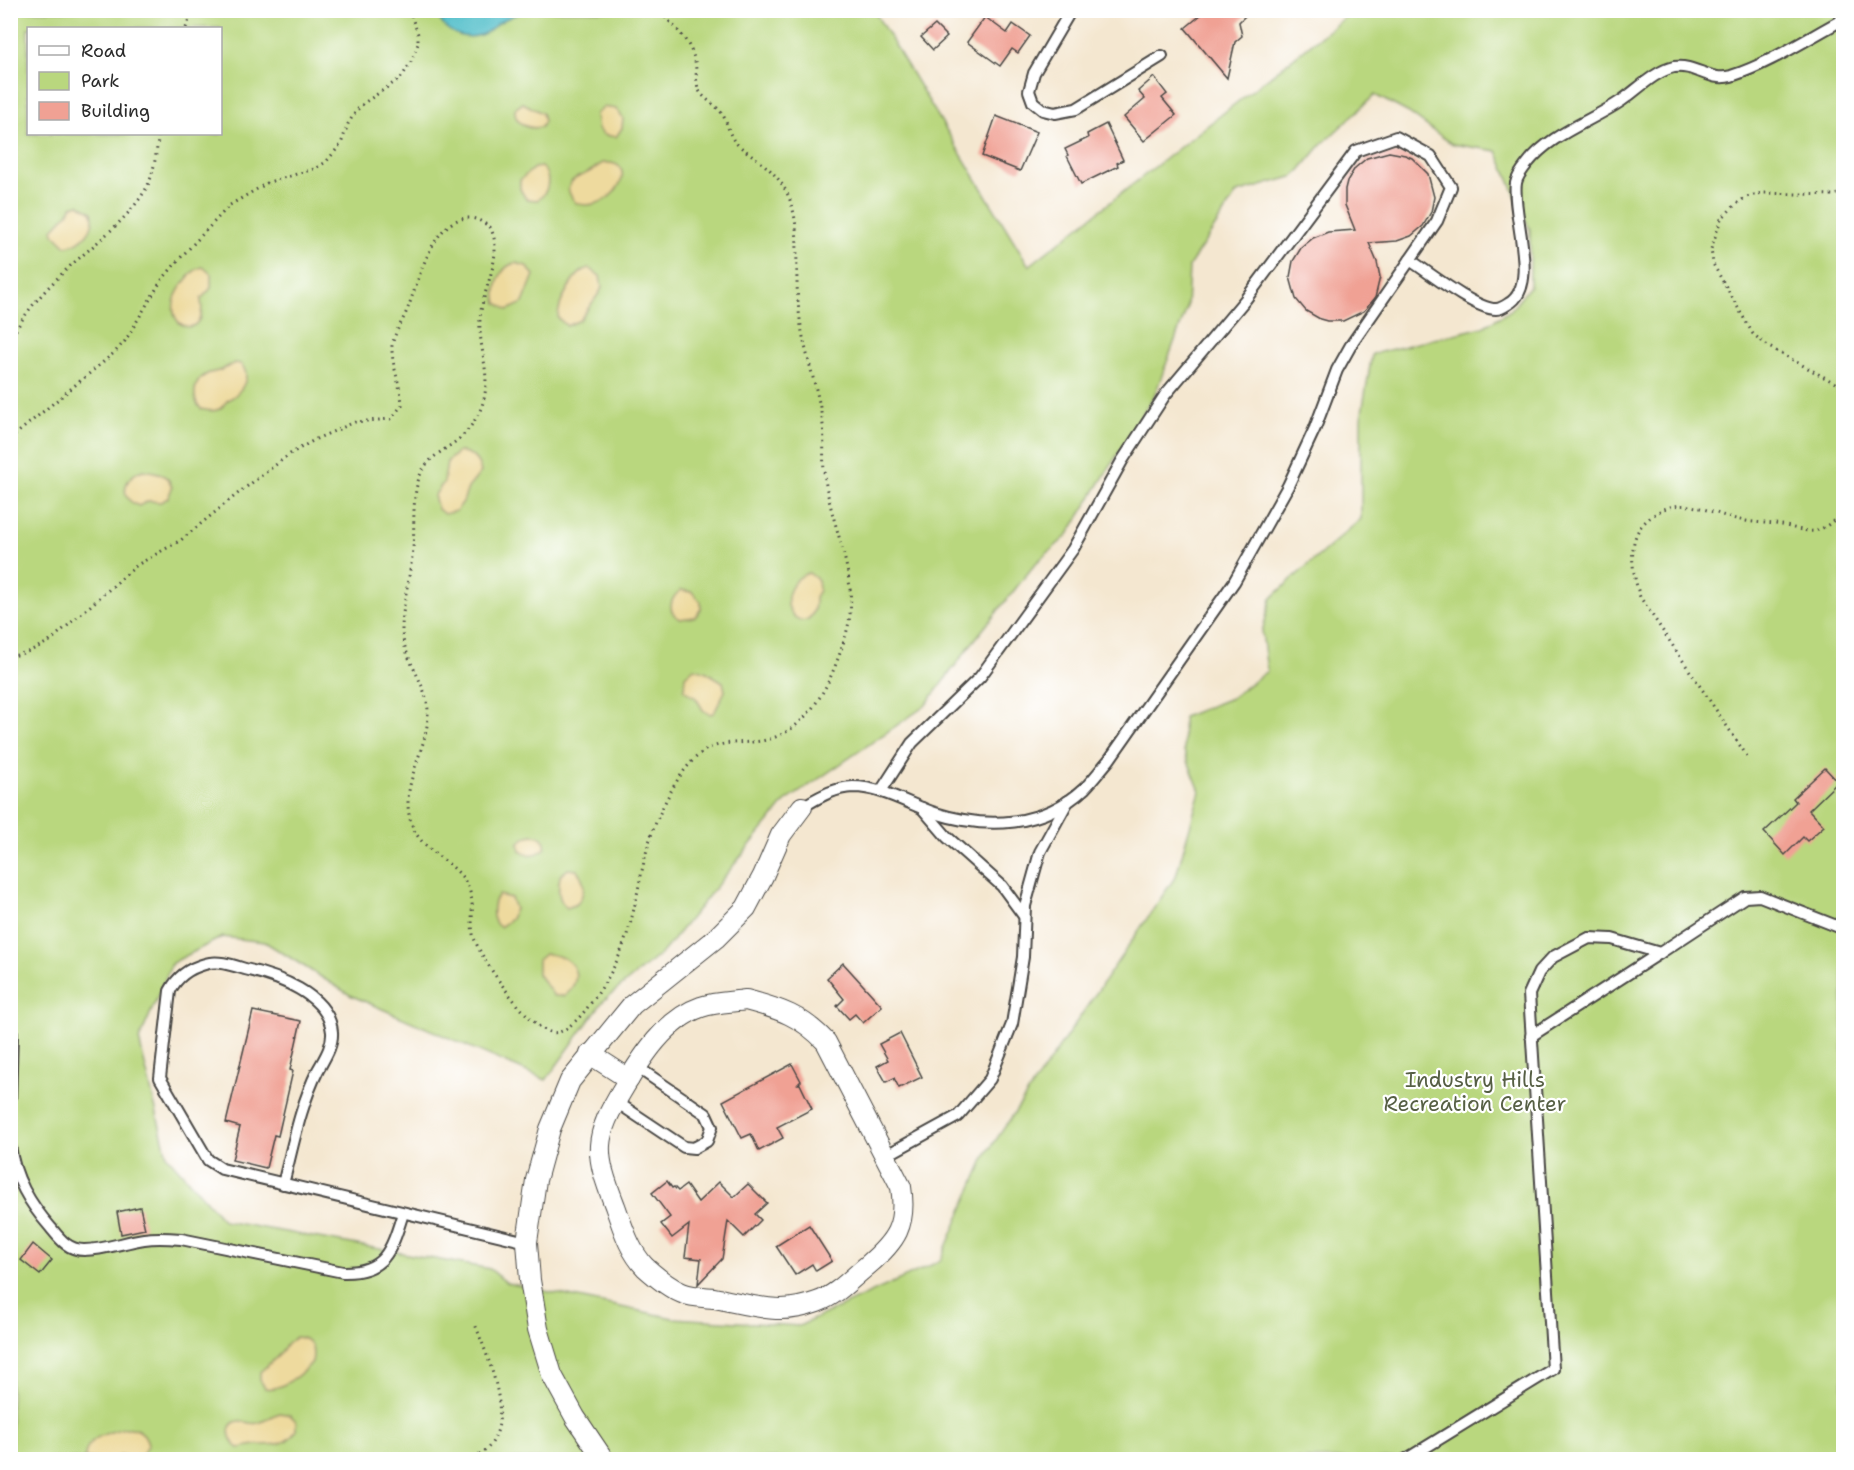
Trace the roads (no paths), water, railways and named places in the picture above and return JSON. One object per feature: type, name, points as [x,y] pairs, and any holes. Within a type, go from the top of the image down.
[{"type":"street","points":[[604,1460],[575,1417],[552,1374],[538,1329],[530,1280],[527,1242],[536,1180],[550,1129],[570,1081],[632,1005],[716,938],[746,908],[781,835],[802,807]]},
{"type":"street","points":[[746,1000],[794,1015],[812,1027],[826,1042],[885,1156],[902,1187],[904,1204],[895,1238],[884,1251],[836,1292],[819,1302],[780,1309],[683,1293],[645,1267],[631,1249],[604,1179],[599,1158],[600,1138],[606,1116],[660,1036],[677,1021],[700,1007],[746,1000]]},
{"type":"street","points":[[590,1054],[633,1073]]},
{"type":"lane","points":[[1071,10],[1034,73],[1029,91],[1033,102],[1043,110],[1055,113],[1076,109],[1162,56]]},
{"type":"lane","points":[[1410,260],[1478,305],[1497,309],[1511,302],[1520,293],[1524,271],[1515,197],[1516,181],[1527,163],[1544,148],[1563,134],[1620,102],[1657,76],[1673,68],[1691,68],[1710,77],[1727,77],[1747,71],[1844,19]]},
{"type":"lane","points":[[802,807],[828,792],[852,787],[881,791],[922,807],[969,821],[995,824],[1048,813],[1086,787],[1109,760],[1234,582],[1288,486],[1315,428],[1337,370],[1351,345],[1437,221],[1451,187],[1431,156],[1396,137],[1356,151],[1245,300],[1166,395],[1122,461],[1073,549],[980,677],[912,743],[881,791]]},
{"type":"lane","points":[[885,1156],[958,1116],[990,1079],[1012,1024],[1023,957],[1025,906],[1040,852],[1068,801]]},
{"type":"lane","points":[[922,807],[947,837],[1002,886],[1024,916]]},
{"type":"lane","points":[[1531,1036],[1745,897],[1760,896],[1844,929]]},
{"type":"lane","points":[[1405,1460],[1553,1369],[1529,994],[1539,972],[1553,957],[1589,938],[1612,939],[1660,953]]},
{"type":"lane","points":[[283,1184],[308,1091],[331,1044],[332,1032],[329,1020],[313,1000],[287,982],[273,976],[221,963],[207,963],[193,968],[175,982],[170,991],[160,1077],[208,1160],[222,1169],[283,1184],[403,1213],[527,1242]]},
{"type":"lane","points":[[10,1105],[12,1034]]},
{"type":"lane","points":[[615,1101],[684,1147],[694,1148],[707,1141],[712,1127],[706,1114],[633,1073]]},
{"type":"lane","points":[[10,1145],[17,1174],[31,1205],[64,1243],[74,1249],[86,1250],[144,1239],[181,1239],[343,1272],[360,1272],[384,1259],[392,1247],[403,1213]]},
{"type":"water","points":[[436,10],[526,11],[503,20],[485,33],[469,37],[449,30],[443,25]]},
{"type":"park label","name":"Industry Hills Recreation Center","points":[[1475,1092]]}]
